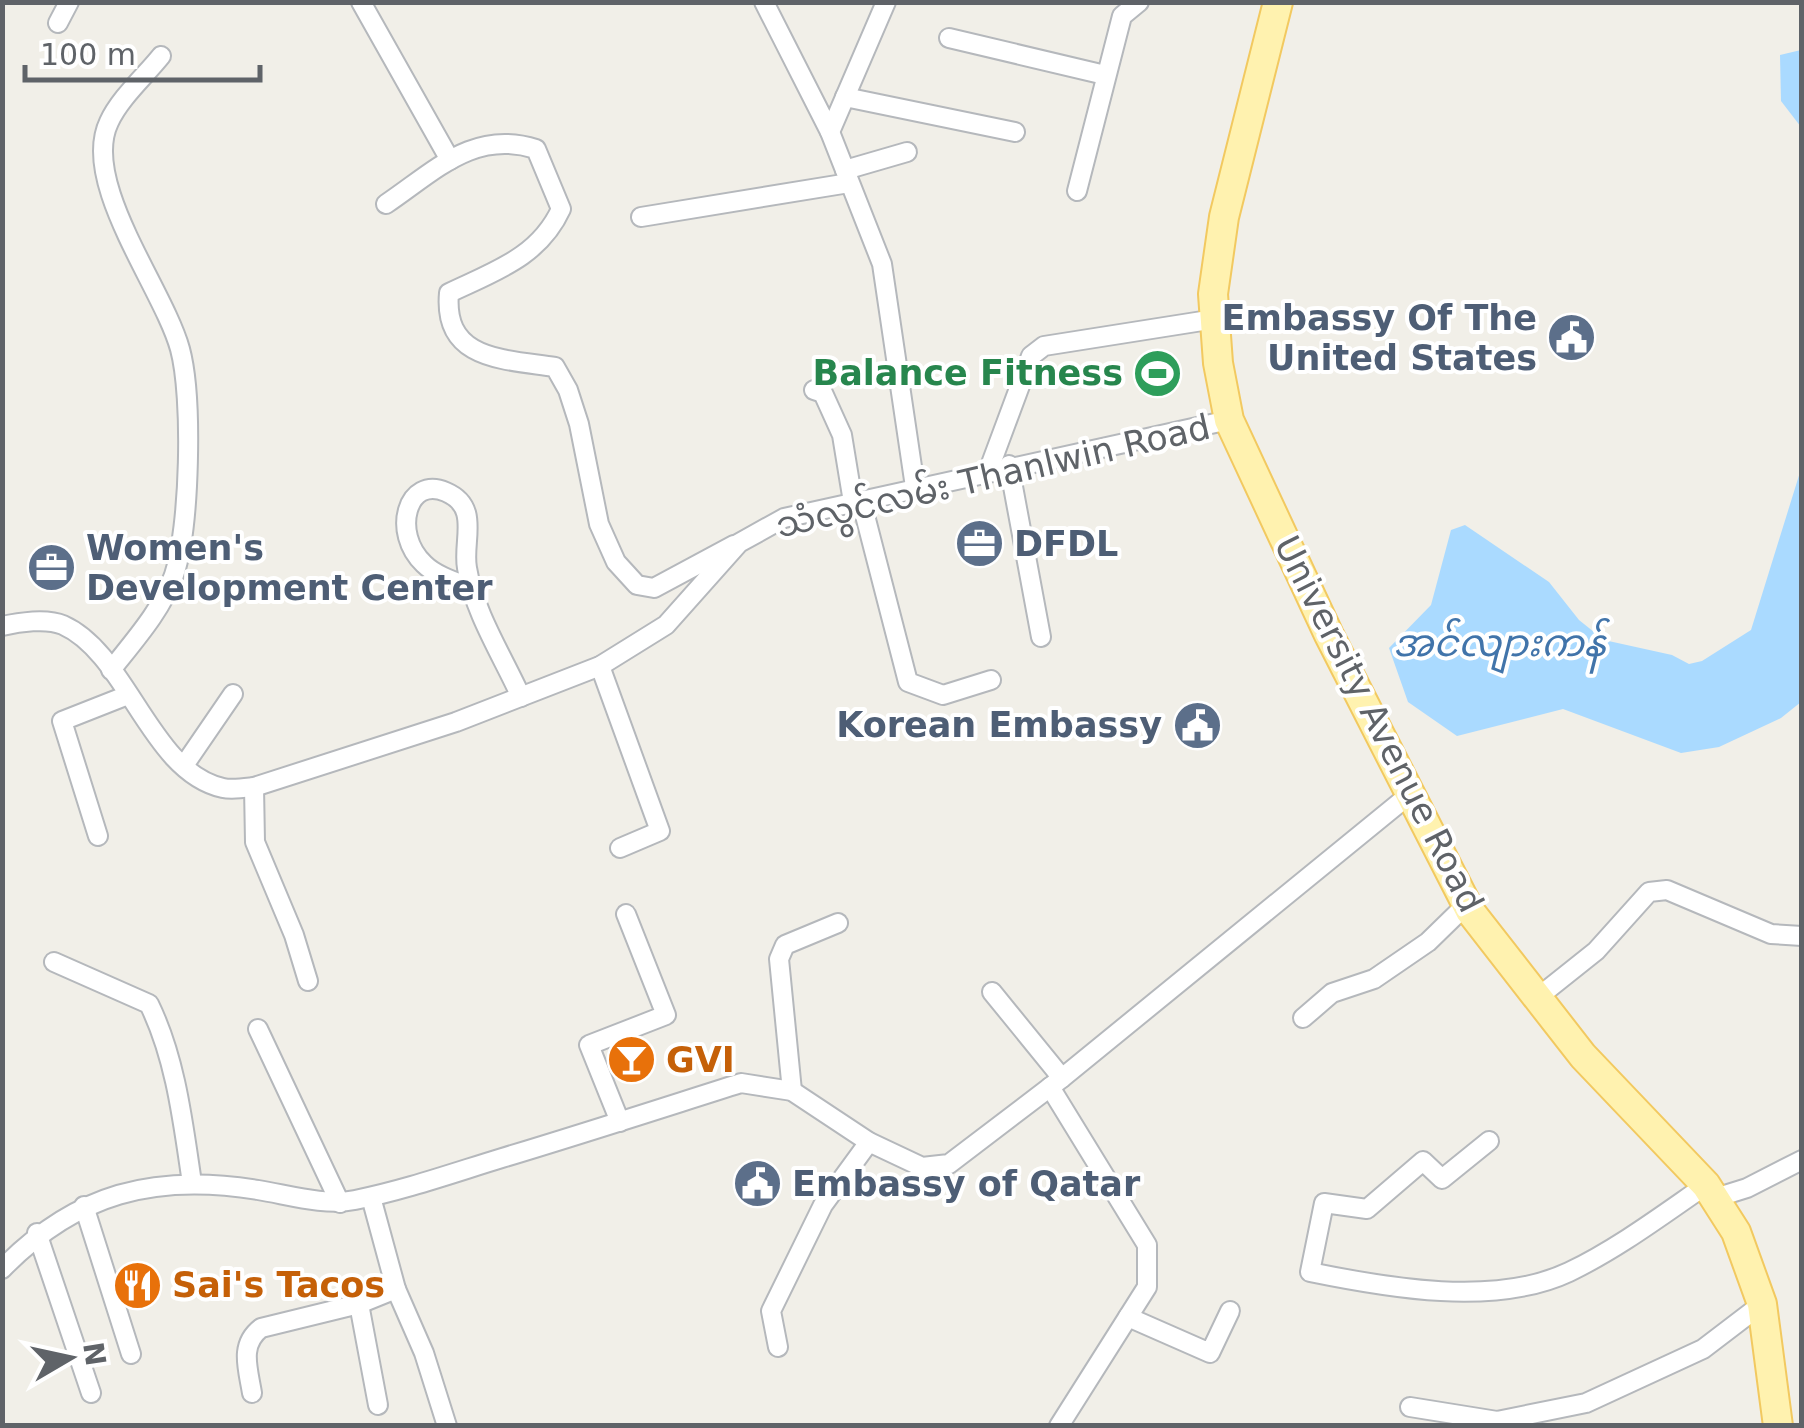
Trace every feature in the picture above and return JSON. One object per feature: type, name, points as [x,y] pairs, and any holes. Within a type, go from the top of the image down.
[{"type":"main road","name":"University Avenue Road","points":[[1278,2],[1224,217],[1214,294],[1230,420],[1409,795],[1466,904],[1583,1056],[1710,1192],[1736,1232],[1762,1304],[1778,1426]]},
{"type":"street","points":[[58,24],[69,2]]},
{"type":"street","points":[[361,2],[450,160]]},
{"type":"street","points":[[764,2],[830,132],[882,264],[915,487]]},
{"type":"street","points":[[830,132],[886,2]]},
{"type":"street","points":[[1076,191],[1122,16],[1139,2]]},
{"type":"street","points":[[950,38],[1105,75]]},
{"type":"street","points":[[111,670],[140,633],[174,576],[188,494],[180,351],[148,271],[108,193],[104,158],[108,123],[161,56]]},
{"type":"street","points":[[845,97],[1014,132]]},
{"type":"street","points":[[386,204],[480,144],[510,140],[536,148],[561,209],[552,228],[531,253],[449,293],[447,317],[455,338],[471,348],[555,368],[568,390],[599,524],[616,562],[637,585],[654,588],[739,543]]},
{"type":"street","points":[[641,217],[847,176],[907,152]]},
{"type":"street","points":[[989,470],[1030,356],[1044,346],[1215,318]]},
{"type":"street","points":[[814,390],[823,393],[842,435],[908,682],[943,695],[991,680]]},
{"type":"street","name":"သံလွင်လမ်း Thanlwin Road","points":[[254,788],[600,666],[666,625],[739,543],[784,518],[1230,420]]},
{"type":"street","points":[[1009,466],[1041,637]]},
{"type":"street","points":[[472,588],[426,567],[410,549],[403,530],[406,512],[415,498],[430,490],[445,492],[465,508],[469,522],[466,565],[472,588],[520,697]]},
{"type":"street","points":[[2,626],[60,623],[80,636],[111,670],[161,741],[184,764],[222,788],[254,788],[255,842],[294,935],[308,982]]},
{"type":"street","points":[[600,666],[660,831],[620,848]]},
{"type":"street","points":[[184,764],[233,694]]},
{"type":"street","points":[[98,836],[62,721],[128,695]]},
{"type":"street","points":[[2,1269],[37,1233],[84,1206],[126,1191],[192,1183],[340,1204],[742,1082],[792,1092],[869,1142],[922,1167],[949,1164],[1056,1083],[1409,795]]},
{"type":"street","points":[[1536,998],[1596,950],[1648,892],[1667,890],[1772,934],[1802,936]]},
{"type":"street","points":[[1303,1018],[1332,993],[1374,979],[1428,942],[1466,904]]},
{"type":"street","points":[[620,1122],[589,1045],[666,1016],[626,914]]},
{"type":"street","points":[[792,1092],[793,1059],[780,959],[785,945],[838,923]]},
{"type":"street","points":[[54,962],[149,1004],[162,1030],[192,1183]]},
{"type":"street","points":[[992,992],[1056,1083],[1147,1245],[1146,1287],[1067,1423]]},
{"type":"street","points":[[258,1029],[340,1204]]},
{"type":"street","points":[[1489,1141],[1442,1179],[1422,1161],[1367,1209],[1324,1203],[1310,1272],[1472,1294],[1506,1290],[1567,1273],[1710,1192],[1748,1188],[1802,1160]]},
{"type":"street","points":[[778,1347],[771,1311],[824,1205],[869,1142]]},
{"type":"street","points":[[371,1197],[396,1289],[424,1353],[446,1426]]},
{"type":"street","points":[[84,1206],[131,1354]]},
{"type":"street","points":[[37,1233],[92,1393]]},
{"type":"street","points":[[252,1393],[245,1352],[251,1336],[285,1321],[360,1304],[396,1289]]},
{"type":"street","points":[[360,1304],[378,1405]]},
{"type":"street","points":[[1410,1407],[1497,1420],[1586,1403],[1703,1349],[1762,1304]]},
{"type":"street","points":[[1128,1317],[1210,1353],[1230,1311]]},
{"type":"water","points":[[1802,50],[1801,127],[1781,101],[1780,55]]},
{"type":"water","name":"အင်လျားကန်","points":[[1801,469],[1801,702],[1781,718],[1719,747],[1681,753],[1563,709],[1457,736],[1408,702],[1389,648],[1431,605],[1451,530],[1465,525],[1549,582],[1579,620],[1604,640],[1672,655],[1689,664],[1702,661],[1751,630]]},
{"type":"place","name":"Embassy Of The United States","points":[[1572,338]]},
{"type":"place","name":"Balance Fitness","points":[[1158,373]]},
{"type":"place","name":"DFDL","points":[[979,544]]},
{"type":"place","name":"Women's Development Center","points":[[51,568]]},
{"type":"place","name":"Korean Embassy","points":[[1197,725]]},
{"type":"place","name":"GVI","points":[[631,1060]]},
{"type":"place","name":"Embassy of Qatar","points":[[757,1184]]},
{"type":"place","name":"Sai's Tacos","points":[[137,1285]]}]
